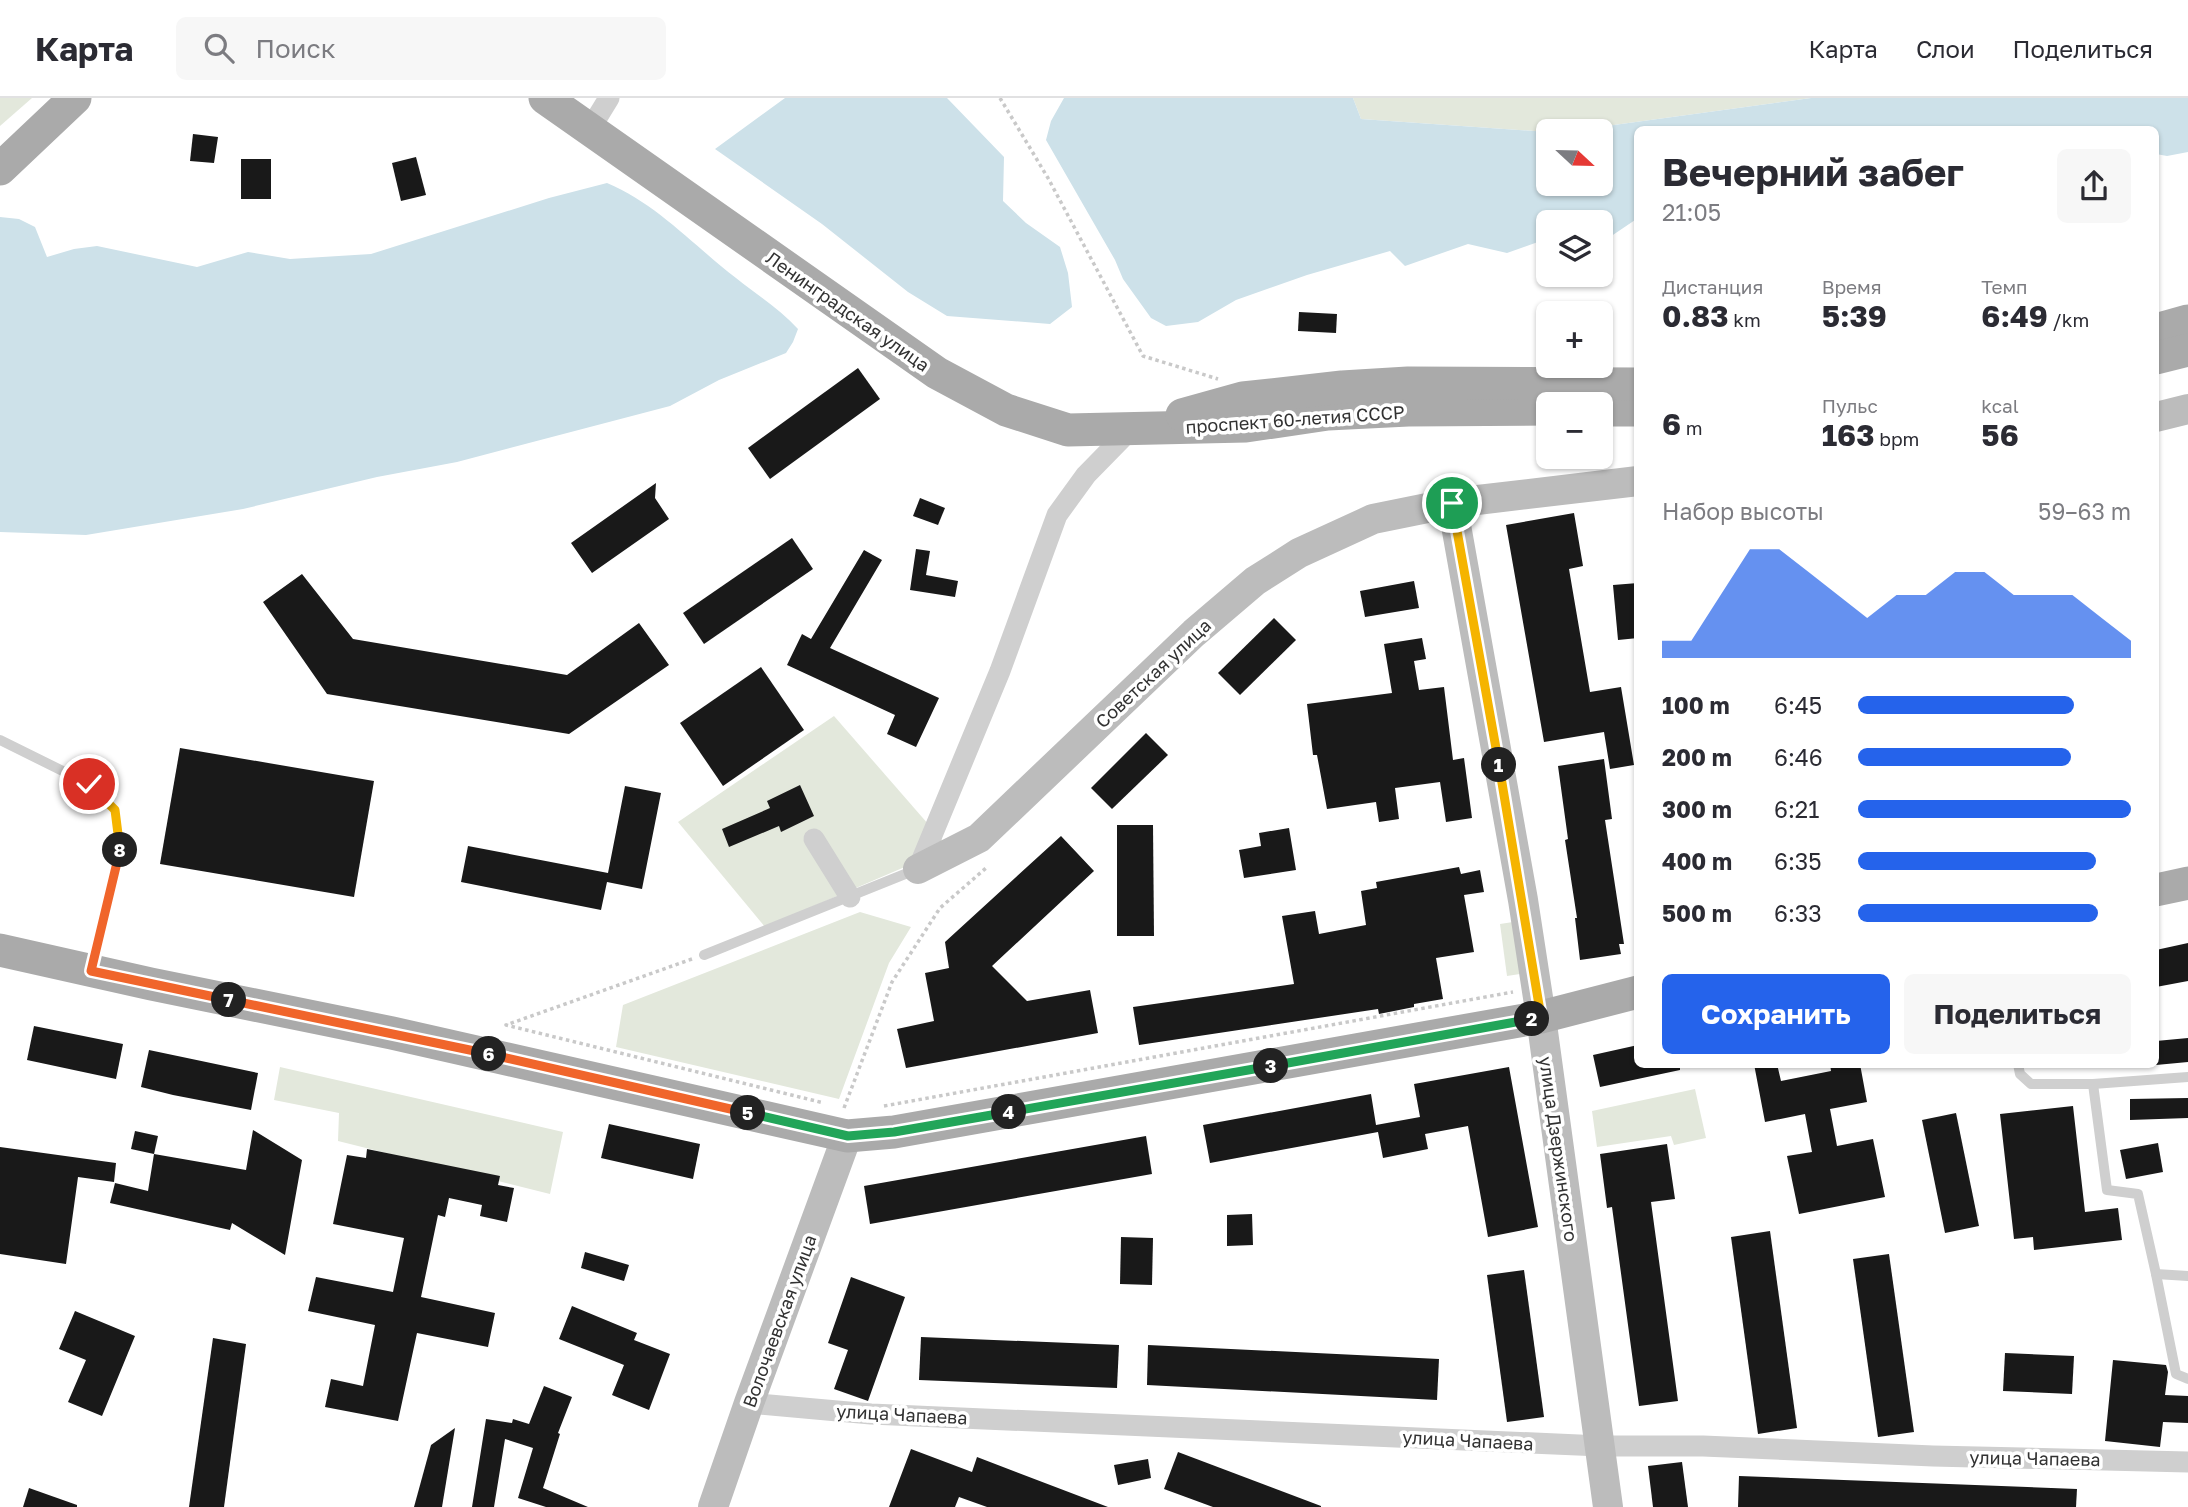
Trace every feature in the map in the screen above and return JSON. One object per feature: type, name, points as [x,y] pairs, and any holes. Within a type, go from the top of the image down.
[{"type":"main road","points":[[0,169],[75,98]]},
{"type":"main road","name":"Ленинградская улица","points":[[545,98],[937,373],[1006,410],[1069,430],[1132,428]]},
{"type":"main road","points":[[2159,329],[2188,321]]},
{"type":"main road","points":[[2159,357],[2188,350]]},
{"type":"main road","name":"проспект 60-летия СССР","points":[[1132,428],[1246,426],[1464,396],[1634,384]]},
{"type":"main road","name":"проспект 60-летия СССР","points":[[1464,396],[1536,408]]},
{"type":"main road","points":[[2159,416],[2188,409]]},
{"type":"main road","points":[[1613,410],[1634,410]]},
{"type":"main road","name":"Советская улица","points":[[918,869],[979,838],[1194,633],[1255,581],[1299,553],[1373,519],[1452,503],[1634,481]]},
{"type":"main road","name":"улица Дзержинского","points":[[1452,503],[1523,900],[1608,1507]]},
{"type":"main road","points":[[2159,889],[2188,883]]},
{"type":"main road","points":[[0,950],[91,971],[894,1132],[1541,1017],[1634,993]]},
{"type":"main road","name":"Волочаевская улица","points":[[713,1507],[851,1122]]},
{"type":"street","points":[[590,129],[609,98]]},
{"type":"street","points":[[918,869],[1000,671],[1057,515],[1086,475],[1132,428]]},
{"type":"street","points":[[814,839],[850,897]]},
{"type":"street","name":"улица Чапаева","points":[[749,1403],[871,1414],[1601,1446],[1703,1446],[1933,1456],[2188,1462]]},
{"type":"lane","points":[[0,740],[89,784],[115,810],[120,850],[91,971]]},
{"type":"lane","name":"Советская улица","points":[[704,955],[918,869]]},
{"type":"lane","points":[[2019,1068],[2020,1074],[2031,1084],[2093,1084],[2188,1077]]},
{"type":"lane","points":[[2093,1084],[2107,1190],[2138,1194],[2176,1374],[2188,1379]]},
{"type":"lane","points":[[2156,1274],[2188,1276]]},
{"type":"path","points":[[1000,98],[1048,178],[1143,356],[1220,379]]},
{"type":"path","points":[[851,1122],[844,1108],[892,982],[940,908],[986,868]]},
{"type":"path","points":[[704,955],[506,1026],[831,1105]]},
{"type":"path","points":[[880,1107],[1513,992]]},
{"type":"shaded area","points":[[0,98],[32,98],[0,126]]},
{"type":"shaded area","points":[[785,98],[947,98],[1004,157],[1003,201],[1026,223],[1060,247],[1068,273],[1072,307],[1050,324],[947,316],[908,292],[822,224],[715,149]]},
{"type":"shaded area","points":[[1064,98],[1353,98],[1361,119],[1536,131],[1536,196],[1614,196],[1614,125],[1811,98],[2188,98],[2188,152],[2167,156],[2159,155],[2159,126],[1634,126],[1634,221],[1613,235],[1613,210],[1536,210],[1536,243],[1507,253],[1468,244],[1405,266],[1390,251],[1307,275],[1236,300],[1198,322],[1166,326],[1151,318],[1123,279],[1115,260],[1046,140],[1051,121]]},
{"type":"shaded area","points":[[1353,98],[1811,98],[1614,125],[1614,119],[1536,119],[1536,131],[1361,119]]},
{"type":"shaded area","points":[[607,183],[642,202],[674,226],[791,322],[798,329],[786,353],[719,380],[670,406],[457,462],[377,477],[243,509],[86,535],[0,532],[0,217],[19,219],[35,227],[47,257],[97,246],[197,267],[248,252],[290,259],[371,254],[549,198]]},
{"type":"shaded area","points":[[834,716],[949,848],[765,927],[678,822]]},
{"type":"shaded area","points":[[860,912],[911,927],[889,963],[839,1099],[616,1047],[623,1005]]},
{"type":"shaded area","points":[[1513,922],[1520,974],[1507,976],[1500,924]]},
{"type":"shaded area","points":[[280,1067],[563,1132],[550,1194],[338,1141],[339,1113],[274,1100]]},
{"type":"shaded area","points":[[1695,1089],[1706,1138],[1674,1145],[1671,1136],[1597,1147],[1592,1111]]},
{"type":"building","points":[[193,134],[218,137],[214,163],[190,161]]},
{"type":"building","points":[[416,157],[426,195],[401,201],[392,163]]},
{"type":"building","points":[[241,159],[271,159],[271,199],[241,199]]},
{"type":"building","points":[[1299,312],[1337,314],[1336,333],[1298,331]]},
{"type":"building","points":[[858,368],[880,399],[770,479],[748,448]]},
{"type":"building","points":[[656,483],[655,498],[669,519],[592,573],[571,543]]},
{"type":"building","points":[[920,498],[945,508],[938,525],[913,516]]},
{"type":"building","points":[[1574,513],[1583,566],[1569,569],[1590,692],[1621,687],[1634,765],[1610,769],[1604,732],[1544,742],[1506,525]]},
{"type":"building","points":[[792,538],[813,569],[704,644],[683,613]]},
{"type":"building","points":[[916,549],[930,551],[926,575],[958,581],[955,597],[910,590]]},
{"type":"building","points":[[864,550],[882,560],[830,648],[939,698],[916,747],[887,734],[895,715],[787,665],[802,634],[811,639]]},
{"type":"building","points":[[302,574],[353,639],[567,675],[639,623],[669,665],[569,734],[327,694],[263,602]]},
{"type":"building","points":[[1414,581],[1419,608],[1365,617],[1360,591]]},
{"type":"building","points":[[1634,583],[1634,638],[1618,640],[1613,585]]},
{"type":"building","points":[[1274,618],[1296,640],[1240,695],[1218,673]]},
{"type":"building","points":[[1422,638],[1426,659],[1414,661],[1419,690],[1444,687],[1453,760],[1464,758],[1472,818],[1446,822],[1440,782],[1395,788],[1399,819],[1379,822],[1376,802],[1327,809],[1317,755],[1313,755],[1307,704],[1392,693],[1384,644]]},
{"type":"building","points":[[761,667],[804,730],[723,786],[680,723]]},
{"type":"building","points":[[1146,733],[1168,755],[1112,809],[1091,788]]},
{"type":"building","points":[[180,748],[374,781],[354,897],[160,864]]},
{"type":"building","points":[[1604,759],[1612,819],[1605,820],[1624,944],[1619,944],[1621,954],[1580,960],[1558,766]]},
{"type":"building","points":[[800,785],[814,816],[781,832],[779,826],[729,847],[722,829],[770,808],[767,801]]},
{"type":"building","points":[[625,786],[661,793],[642,889],[607,882],[601,910],[461,882],[468,846],[608,873]]},
{"type":"building","points":[[1117,825],[1153,825],[1154,936],[1117,936]]},
{"type":"building","points":[[1289,828],[1296,870],[1244,878],[1239,850],[1261,846],[1259,833]]},
{"type":"building","points":[[1061,836],[1094,871],[992,966],[1027,1001],[1090,990],[1098,1033],[906,1068],[897,1029],[934,1021],[925,973],[949,968],[945,942]]},
{"type":"building","points":[[1459,867],[1461,874],[1480,870],[1484,892],[1464,895],[1474,952],[1436,958],[1443,999],[1379,1014],[1378,1009],[1139,1045],[1133,1007],[1294,984],[1282,916],[1315,911],[1319,934],[1366,925],[1361,891],[1377,888],[1376,882]]},
{"type":"building","points":[[2188,943],[2188,981],[2159,986],[2159,949]]},
{"type":"building","points":[[34,1026],[123,1044],[116,1079],[27,1060]]},
{"type":"building","points":[[2188,1038],[2188,1062],[2159,1065],[2159,1041]]},
{"type":"building","points":[[1634,1046],[1634,1068],[1680,1070],[1600,1087],[1593,1055]]},
{"type":"building","points":[[149,1050],[258,1073],[251,1110],[141,1087]]},
{"type":"building","points":[[1509,1067],[1538,1227],[1488,1237],[1468,1126],[1425,1134],[1428,1149],[1383,1158],[1378,1132],[1210,1163],[1203,1125],[1371,1094],[1376,1125],[1420,1117],[1414,1084]]},
{"type":"building","points":[[1755,1068],[1778,1068],[1781,1081],[1831,1071],[1831,1068],[1861,1068],[1867,1102],[1830,1109],[1837,1146],[1873,1139],[1885,1197],[1799,1214],[1787,1156],[1812,1152],[1805,1114],[1765,1122]]},
{"type":"building","points":[[2188,1098],[2188,1118],[2130,1120],[2130,1099]]},
{"type":"building","points":[[2073,1106],[2085,1212],[2118,1208],[2122,1240],[2034,1250],[2033,1237],[2014,1239],[2000,1114]]},
{"type":"building","points":[[1956,1113],[1979,1226],[1945,1233],[1922,1120]]},
{"type":"building","points":[[609,1124],[700,1144],[693,1179],[601,1158]]},
{"type":"building","points":[[253,1130],[302,1160],[285,1255],[232,1223],[230,1230],[110,1203],[115,1183],[148,1191],[154,1154],[246,1170]]},
{"type":"building","points":[[135,1131],[158,1136],[154,1154],[131,1149]]},
{"type":"building","points":[[1146,1136],[1152,1174],[870,1224],[864,1186]]},
{"type":"building","points":[[2158,1143],[2163,1172],[2126,1179],[2120,1150]]},
{"type":"building","points":[[1667,1144],[1675,1199],[1651,1202],[1678,1401],[1639,1406],[1612,1207],[1607,1208],[1600,1154]]},
{"type":"building","points":[[0,1147],[116,1163],[114,1182],[78,1177],[66,1264],[0,1254]]},
{"type":"building","points":[[367,1149],[500,1176],[498,1185],[514,1188],[507,1222],[480,1216],[482,1205],[449,1198],[445,1217],[438,1215],[421,1297],[495,1313],[488,1347],[417,1333],[398,1421],[325,1407],[331,1379],[363,1386],[375,1325],[308,1311],[316,1277],[393,1292],[404,1238],[333,1224],[347,1155],[366,1158]]},
{"type":"building","points":[[1252,1214],[1253,1245],[1227,1246],[1227,1215]]},
{"type":"building","points":[[1770,1231],[1797,1428],[1758,1434],[1731,1237]]},
{"type":"building","points":[[1121,1237],[1153,1238],[1152,1285],[1120,1284]]},
{"type":"building","points":[[585,1252],[629,1265],[624,1281],[581,1268]]},
{"type":"building","points":[[1889,1254],[1914,1432],[1878,1437],[1853,1259]]},
{"type":"building","points":[[1524,1270],[1544,1417],[1507,1422],[1487,1275]]},
{"type":"building","points":[[851,1277],[905,1297],[868,1401],[834,1389],[848,1350],[828,1343]]},
{"type":"building","points":[[572,1306],[637,1333],[634,1340],[670,1354],[649,1410],[612,1395],[624,1365],[559,1339]]},
{"type":"building","points":[[75,1311],[135,1336],[102,1416],[68,1402],[86,1360],[59,1349]]},
{"type":"building","points":[[921,1337],[1119,1345],[1117,1388],[919,1380]]},
{"type":"building","points":[[213,1338],[246,1344],[224,1507],[189,1507]]},
{"type":"building","points":[[1148,1345],[1439,1359],[1437,1400],[1147,1385]]},
{"type":"building","points":[[2005,1353],[2074,1356],[2072,1394],[2003,1391]]},
{"type":"building","points":[[2113,1360],[2166,1365],[2168,1372],[2165,1395],[2188,1396],[2188,1423],[2163,1422],[2160,1447],[2105,1441]]},
{"type":"building","points":[[544,1386],[572,1397],[558,1433],[560,1434],[543,1488],[588,1507],[546,1507],[518,1498],[533,1448],[505,1439],[494,1507],[472,1507],[486,1419],[512,1423],[513,1419],[529,1424]]},
{"type":"building","points":[[455,1428],[442,1507],[414,1507],[431,1445]]},
{"type":"building","points":[[911,1449],[972,1472],[977,1457],[1108,1507],[987,1507],[959,1497],[955,1507],[889,1507]]},
{"type":"building","points":[[1178,1452],[1321,1507],[1213,1507],[1164,1489]]},
{"type":"building","points":[[1148,1459],[1151,1478],[1118,1485],[1114,1465]]},
{"type":"building","points":[[1682,1462],[1688,1507],[1653,1507],[1648,1466]]},
{"type":"building","points":[[1739,1476],[2077,1489],[2076,1507],[1738,1507]]},
{"type":"building","points":[[29,1488],[77,1505],[77,1507],[23,1507]]},
{"type":"route","points":[[89,784],[115,810],[120,850],[91,971],[392,1032],[848,1136],[894,1132],[1541,1017],[1523,900],[1452,503]]}]
